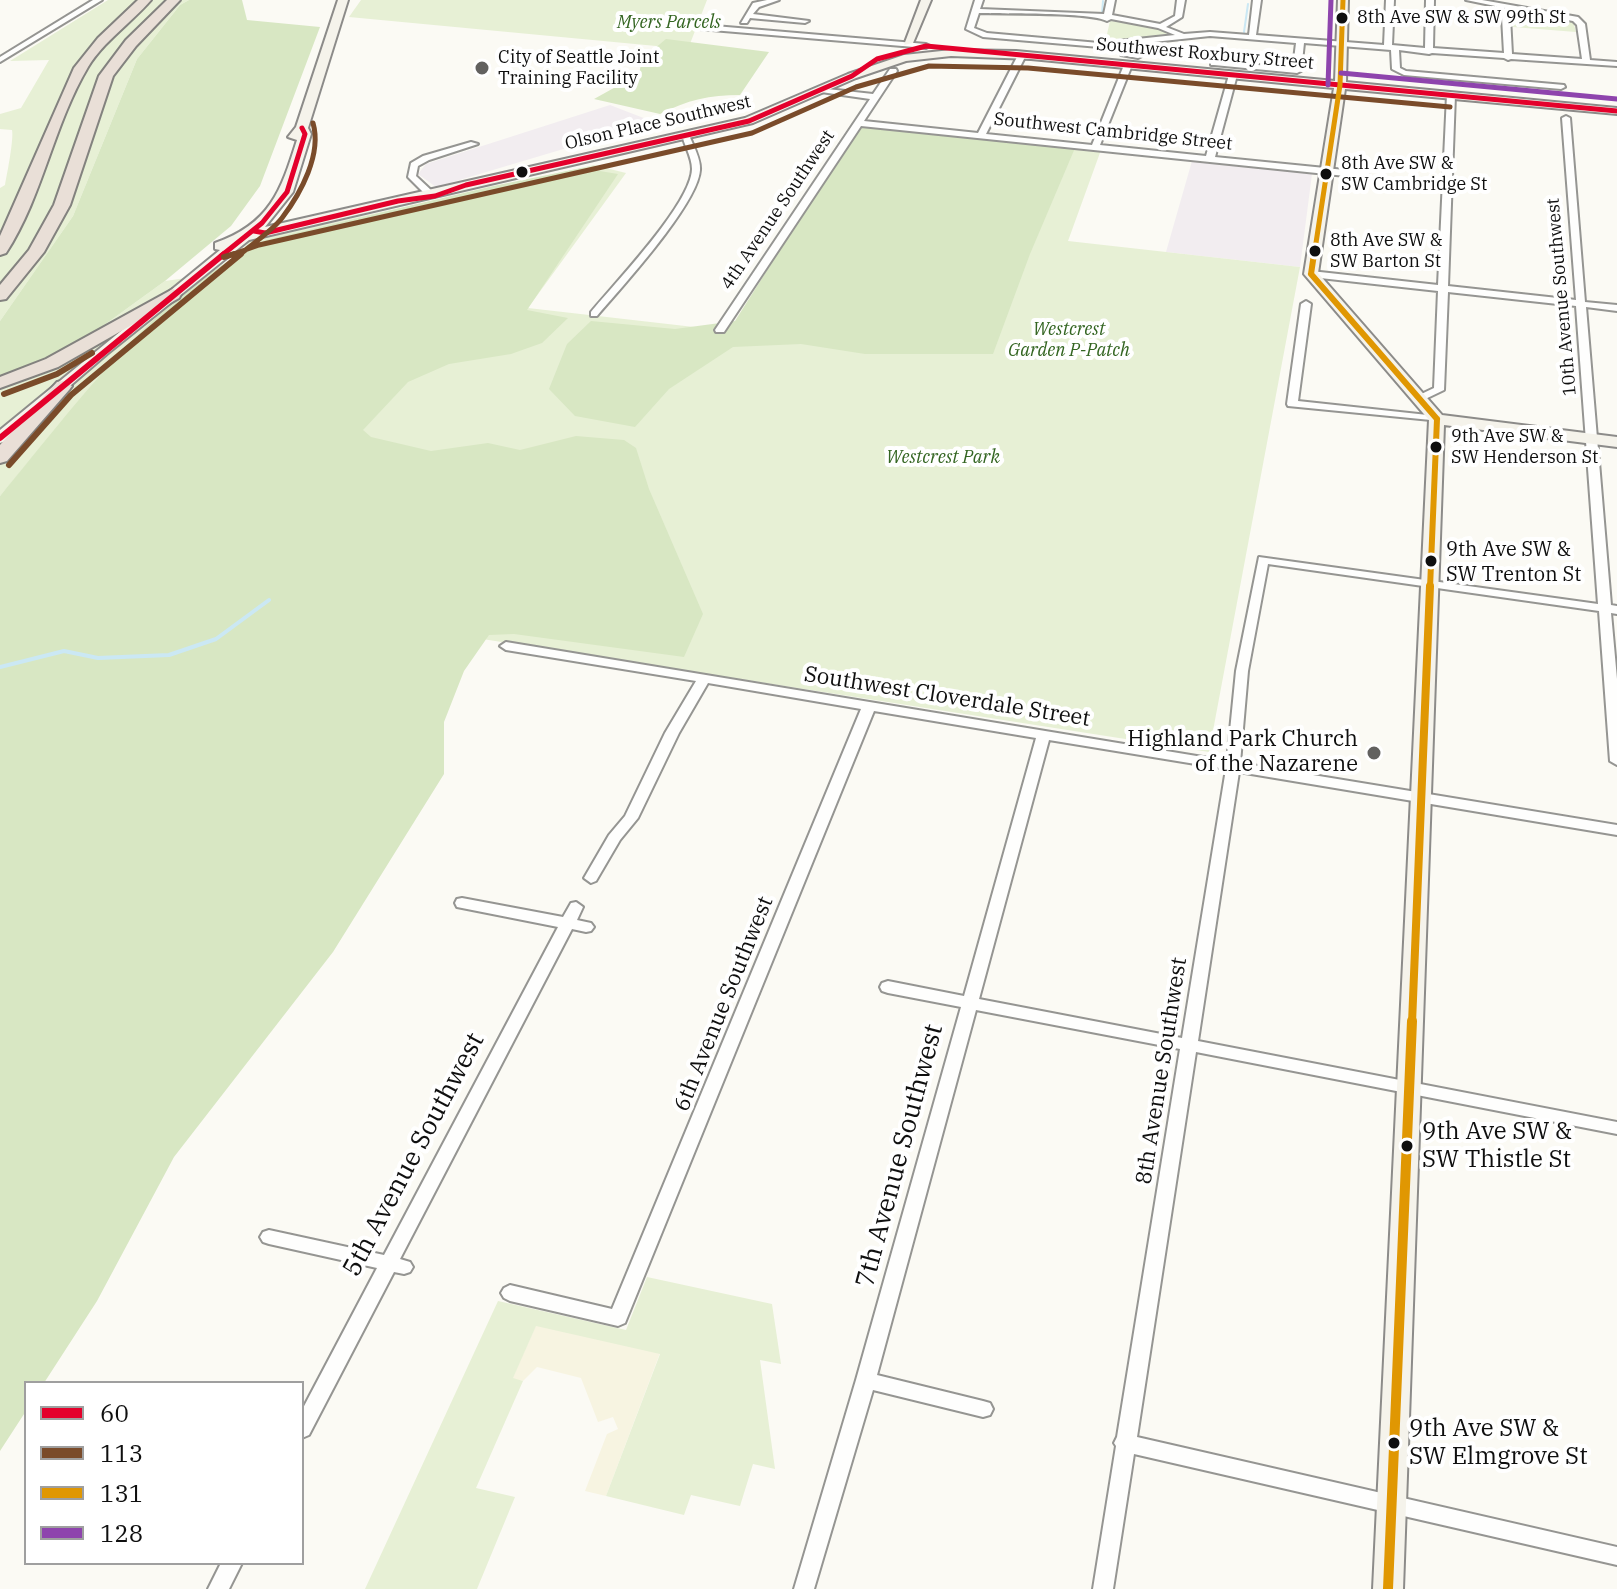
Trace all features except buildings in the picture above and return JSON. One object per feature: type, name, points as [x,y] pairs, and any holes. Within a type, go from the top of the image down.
[{"type":"highway","points":[[0,250],[31,189],[81,69],[101,43],[145,0]]},
{"type":"highway","points":[[0,295],[21,273],[62,205],[106,76],[131,43],[174,0]]},
{"type":"highway","points":[[0,309],[18,283],[21,273]]},
{"type":"highway","points":[[0,383],[52,363],[173,294]]},
{"type":"highway","points":[[0,457],[63,386]]},
{"type":"main road","points":[[0,438],[224,250],[257,216],[276,187],[295,134],[302,128],[343,0]]},
{"type":"main road","points":[[852,76],[908,47],[926,0]]},
{"type":"main road","points":[[1343,0],[1340,85],[1311,274],[1437,419],[1617,442]]},
{"type":"main road","name":"Southwest Roxbury Street","points":[[908,47],[1617,111]]},
{"type":"main road","name":"Southwest Roxbury Street","points":[[908,47],[1025,57]]},
{"type":"main road","name":"Olson Place Southwest","points":[[224,250],[256,232],[317,221],[762,117],[852,76],[904,58],[908,47]]},
{"type":"main road","points":[[224,250],[256,232],[272,212],[293,178],[305,134],[302,128]]},
{"type":"main road","name":"Olson Place Southwest","points":[[398,201],[435,196],[466,185]]},
{"type":"main road","points":[[272,212],[287,219],[317,221]]},
{"type":"main road","points":[[256,232],[251,227],[259,218],[257,216]]},
{"type":"main road","points":[[1388,1589],[1437,419]]},
{"type":"street","points":[[0,60],[98,0]]},
{"type":"street","points":[[739,30],[759,3],[775,0]]},
{"type":"street","points":[[979,0],[970,29],[975,33],[1090,45],[1181,35],[1252,37],[1617,64]]},
{"type":"street","points":[[1107,19],[1111,0]]},
{"type":"street","points":[[1162,26],[1178,17],[1181,0]]},
{"type":"street","points":[[1252,37],[1257,0]]},
{"type":"street","points":[[1390,0],[1392,49],[1399,71],[1562,92],[1558,71],[1552,60]]},
{"type":"street","points":[[1429,52],[1430,0]]},
{"type":"street","points":[[1470,0],[1541,8],[1579,21],[1586,61]]},
{"type":"street","points":[[1508,58],[1506,17],[1509,6]]},
{"type":"street","points":[[975,11],[1107,19],[1162,26],[1181,35]]},
{"type":"street","points":[[748,16],[805,21]]},
{"type":"street","name":"Southwest Roxbury Street","points":[[703,27],[908,47]]},
{"type":"street","points":[[1214,63],[1297,71],[1300,41]]},
{"type":"street","points":[[1121,44],[1126,54],[1138,56]]},
{"type":"street","points":[[981,135],[1025,57]]},
{"type":"street","points":[[1095,147],[1128,65]]},
{"type":"street","name":"4th Avenue Southwest","points":[[720,330],[893,71]]},
{"type":"street","points":[[1210,158],[1233,75]]},
{"type":"street","points":[[821,90],[875,97]]},
{"type":"street","points":[[1419,399],[1439,390],[1451,95]]},
{"type":"street","name":"10th Avenue Southwest","points":[[1566,118],[1591,438],[1611,610],[1617,761]]},
{"type":"street","name":"Southwest Cambridge Street","points":[[857,123],[1365,175]]},
{"type":"street","points":[[594,314],[671,218],[689,188],[696,171],[685,135]]},
{"type":"street","points":[[429,193],[412,177],[414,165],[426,158],[474,144]]},
{"type":"street","points":[[1311,274],[1617,308]]},
{"type":"street","points":[[1306,304],[1292,404],[1437,419]]},
{"type":"street","name":"8th Avenue Southwest","points":[[1103,1589],[1233,766],[1242,671],[1263,560],[1430,583]]},
{"type":"street","points":[[1430,583],[1611,610]]},
{"type":"street","name":"Southwest Cloverdale Street","points":[[506,646],[1617,830]]},
{"type":"street","points":[[591,878],[614,838],[631,818],[672,733],[704,679]]},
{"type":"street","name":"6th Avenue Southwest","points":[[510,1293],[618,1318],[869,706]]},
{"type":"street","name":"7th Avenue Southwest","points":[[804,1589],[866,1380],[1044,735]]},
{"type":"street","points":[[462,903],[586,927]]},
{"type":"street","name":"5th Avenue Southwest","points":[[304,1426],[397,1265],[576,907]]},
{"type":"street","points":[[888,987],[1617,1128]]},
{"type":"street","points":[[269,1237],[397,1265]]},
{"type":"street","points":[[866,1380],[983,1409]]},
{"type":"street","points":[[1124,1443],[1617,1556]]},
{"type":"street","points":[[218,1589],[231,1565]]},
{"type":"shaded area","points":[[610,105],[654,122],[436,187],[418,174],[426,164]]},
{"type":"shaded area","points":[[1192,161],[1312,174],[1300,267],[1166,252]]},
{"type":"shaded area","points":[[536,1325],[660,1353],[606,1496],[585,1491],[607,1434],[618,1429],[613,1417],[598,1422],[581,1378],[537,1367],[523,1381],[512,1379]]},
{"type":"green space","points":[[108,0],[189,0],[180,5],[137,59],[73,216],[0,321],[0,188],[5,185],[12,130],[0,129],[0,114],[21,108],[49,60],[10,61]]},
{"type":"green space","points":[[189,0],[242,0],[247,20],[320,27],[260,186],[231,226],[165,281],[60,354],[0,379],[0,321],[73,216],[137,59],[180,5]]},
{"type":"green space","name":"Myers Parcels","points":[[361,0],[707,0],[688,49],[349,17]]},
{"type":"green space","points":[[1513,10],[1573,21],[1576,32],[1513,27]]},
{"type":"green space","points":[[1110,21],[1138,23],[1170,33],[1135,41],[1105,43]]},
{"type":"green space","points":[[666,39],[769,52],[740,95],[699,99],[660,114],[594,99],[639,74],[642,59]]},
{"type":"green space","name":"Westcrest Park","points":[[863,125],[1101,150],[1068,241],[1300,267],[1209,752],[0,564],[0,509],[250,241],[594,165],[626,173],[528,308],[729,331]]},
{"type":"green space","points":[[858,126],[1075,148],[1030,254],[993,354],[865,354],[801,344],[733,347],[669,389],[635,427],[575,416],[549,389],[567,344],[591,321],[675,329],[735,321]]},
{"type":"green space","points":[[582,168],[618,174],[527,310],[568,318],[542,343],[511,354],[449,364],[408,382],[363,430],[371,437],[431,451],[488,443],[520,450],[576,436],[624,440],[636,448],[649,489],[703,614],[684,657],[514,634],[489,635],[464,671],[444,722],[444,774],[333,952],[174,1157],[97,1301],[45,1381],[24,1381],[24,1414],[0,1451],[0,496],[120,353],[188,289],[226,262],[266,240]]},
{"type":"green space","points":[[207,275],[115,360],[0,496],[0,379],[89,336],[165,281]]},
{"type":"green space","points":[[647,1277],[772,1304],[781,1364],[760,1360],[775,1469],[753,1464],[740,1506],[691,1495],[684,1515],[606,1496],[660,1354],[536,1326],[513,1378],[523,1381],[476,1488],[515,1497],[477,1589],[365,1589],[498,1301],[626,1330]]},
{"type":"waterway","points":[[1102,14],[1103,1]]},
{"type":"waterway","points":[[1244,32],[1248,4]]},
{"type":"waterway","points":[[0,667],[64,651],[98,658],[169,655],[216,639],[269,600]]},
{"type":"transit line","name":"128","points":[[1328,85],[1331,0]]},
{"type":"transit line","name":"131","points":[[1311,274],[1340,85],[1343,0]]},
{"type":"transit line","name":"60","points":[[254,231],[265,233],[398,201],[435,196],[466,185],[749,121],[852,76],[877,59],[926,46],[1617,111]]},
{"type":"transit line","name":"113","points":[[224,257],[259,245],[752,133],[856,87],[929,66],[1028,68],[1450,107]]},
{"type":"transit line","name":"128","points":[[1341,73],[1617,99]]},
{"type":"transit line","name":"113","points":[[9,465],[71,395],[281,220],[301,186],[312,159],[316,134],[313,123]]},
{"type":"transit line","name":"60","points":[[0,438],[102,351],[262,223],[287,192],[305,134],[302,128]]},
{"type":"transit line","name":"131","points":[[1311,274],[1437,419]]},
{"type":"transit line","name":"113","points":[[4,394],[57,374],[92,353]]},
{"type":"transit line","name":"131","points":[[1388,1589],[1437,419]]},
{"type":"place","name":"8th Ave SW & SW 99th St","points":[[1342,18]]},
{"type":"place","name":"City of Seattle Joint Training Facility","points":[[482,68]]},
{"type":"place","name":"8th Ave SW & SW Cambridge St","points":[[1326,174]]},
{"type":"place","name":"8th Ave SW & SW Barton St","points":[[1315,251]]},
{"type":"place","name":"9th Ave SW & SW Henderson St","points":[[1436,447]]},
{"type":"place","name":"9th Ave SW & SW Trenton St","points":[[1431,561]]},
{"type":"place","name":"Highland Park Church of the Nazarene","points":[[1374,753]]},
{"type":"place","name":"9th Ave SW & SW Thistle St","points":[[1407,1146]]},
{"type":"place","name":"9th Ave SW & SW Elmgrove St","points":[[1394,1443]]},
{"type":"park label","name":"Westcrest Garden P-Patch","points":[[1069,340]]}]
